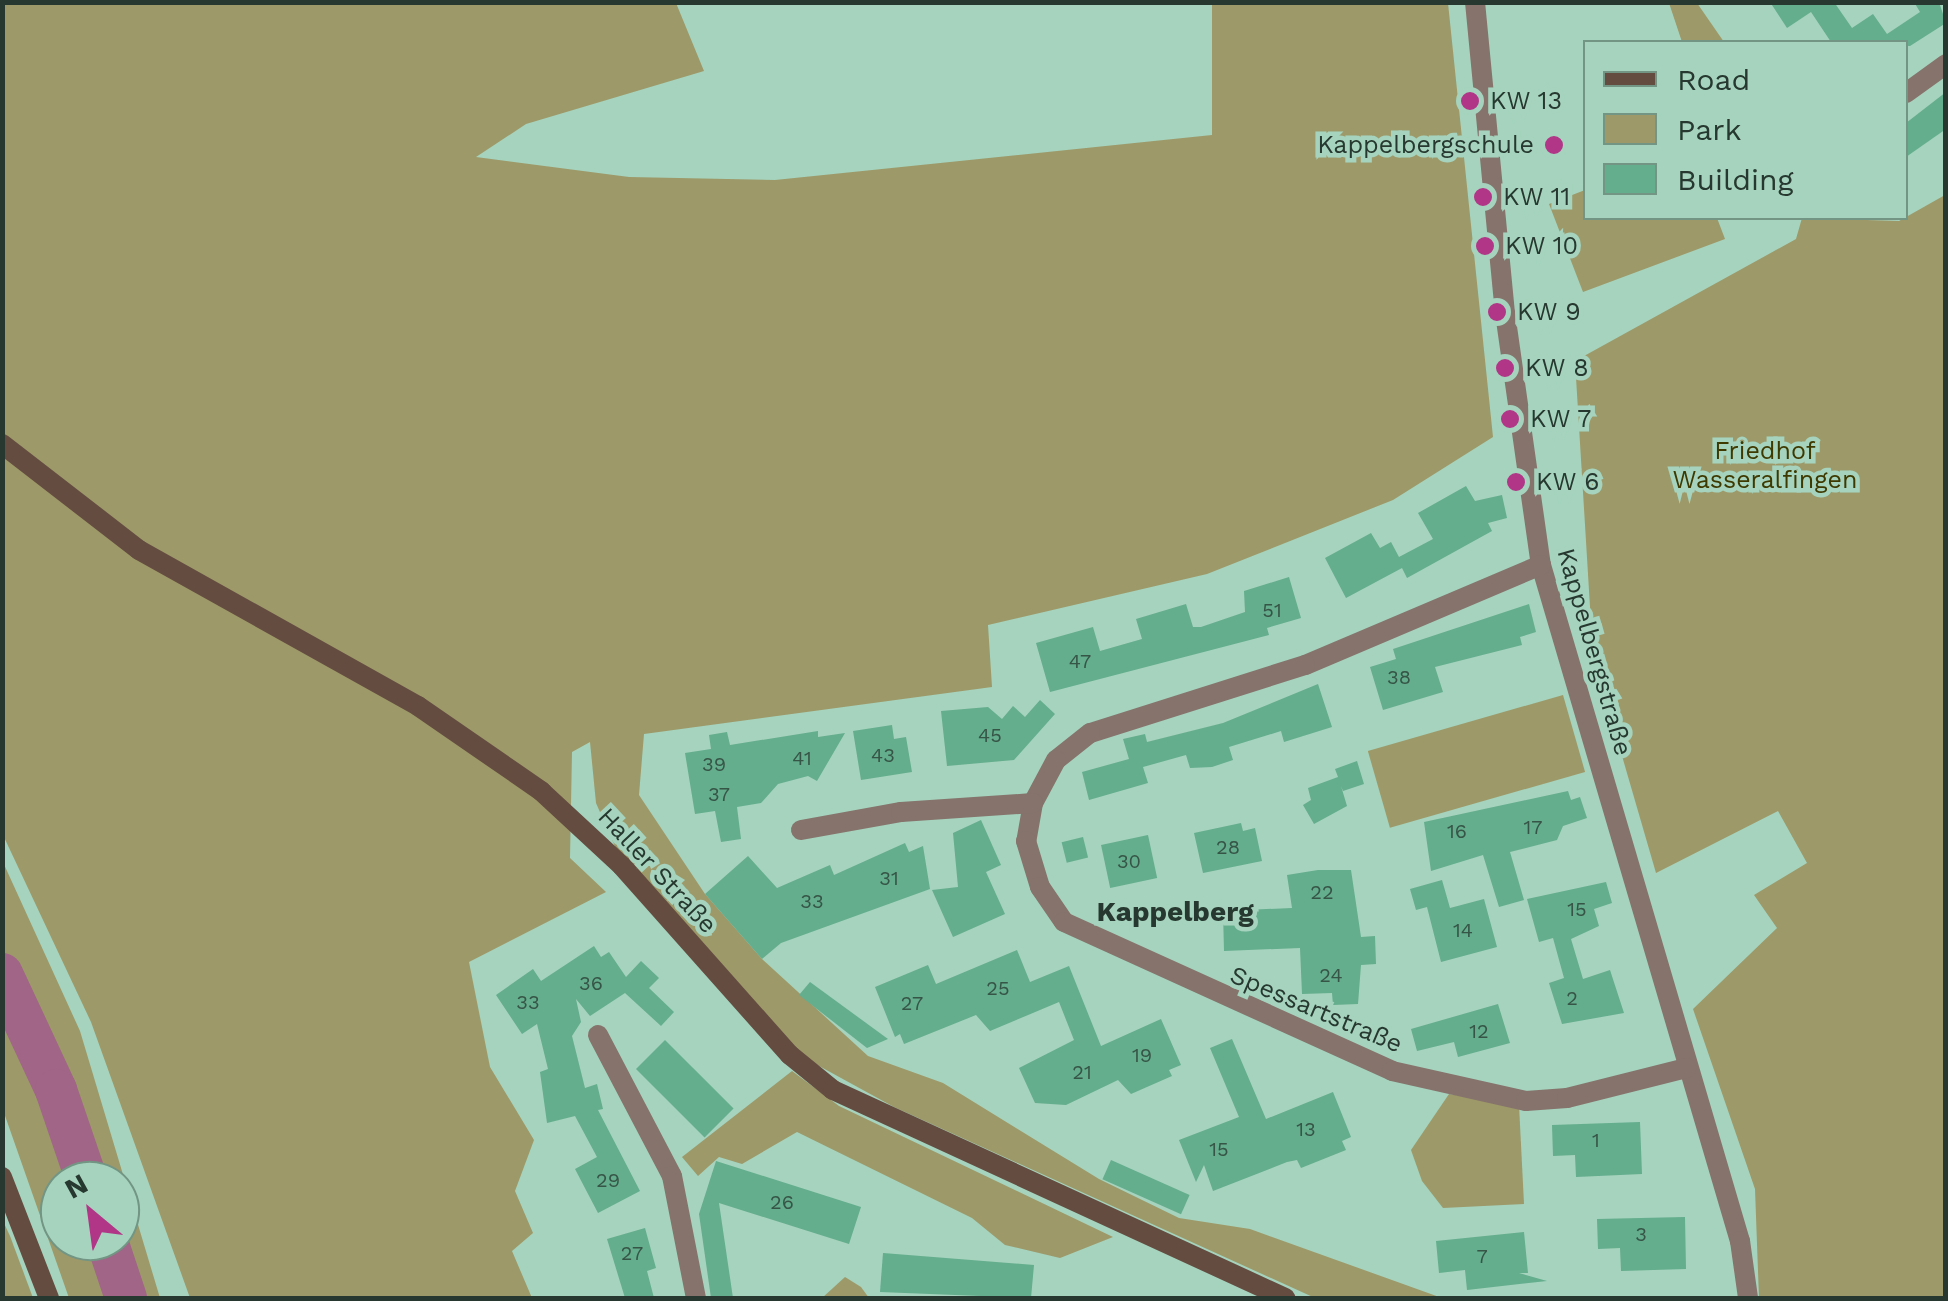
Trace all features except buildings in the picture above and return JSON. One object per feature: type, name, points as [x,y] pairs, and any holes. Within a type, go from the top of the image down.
[{"type":"main road","name":"Haller Straße","points":[[2,444],[139,550],[418,706],[541,791],[622,866],[790,1055],[832,1090],[1286,1298]]},
{"type":"main road","points":[[2,1178],[50,1298]]},
{"type":"street","name":"Kappelbergstraße","points":[[1476,2],[1505,314],[1541,565],[1740,1241],[1748,1298]]},
{"type":"street","points":[[1908,92],[1946,64]]},
{"type":"street","name":"Spessartstraße","points":[[1541,565],[1305,665],[1090,733],[1056,760],[1033,803],[1026,841],[1040,886],[1064,922],[1374,1064],[1473,1093],[1526,1101],[1566,1098],[1686,1068]]},
{"type":"street","points":[[801,830],[901,812],[1033,803]]},
{"type":"street","points":[[598,1034],[672,1176],[696,1298]]},
{"type":"green space","points":[[3,3],[676,3],[704,71],[526,124],[476,157],[629,177],[775,180],[1212,135],[1212,3],[1448,3],[1493,437],[1393,500],[1207,574],[988,625],[992,687],[644,734],[639,795],[705,894],[762,959],[868,1056],[943,1083],[1099,1179],[1179,1218],[1250,1229],[1442,1298],[1315,1298],[894,1107],[799,1055],[617,851],[596,803],[590,742],[572,752],[570,858],[606,892],[469,962],[490,1067],[534,1140],[515,1191],[533,1233],[512,1251],[532,1298],[190,1298],[91,1022],[3,835]]},
{"type":"green space","points":[[1669,3],[1697,3],[1723,40],[1681,40]]},
{"type":"green space","points":[[1583,191],[1583,220],[1718,220],[1725,239],[1583,292],[1549,204]]},
{"type":"green space","name":"Friedhof Wasseralfingen","points":[[1945,195],[1945,1298],[1759,1298],[1755,1189],[1693,1009],[1777,928],[1754,895],[1807,863],[1778,811],[1656,873],[1593,656],[1575,361],[1796,239],[1801,220],[1899,221],[1908,220],[1908,216]]},
{"type":"green space","points":[[1563,695],[1585,772],[1390,828],[1368,751]]},
{"type":"green space","points":[[2,860],[80,1031],[119,1161],[40,1161],[40,1215],[3,1110]]},
{"type":"green space","points":[[792,1071],[839,1106],[1113,1237],[1060,1258],[1005,1245],[972,1218],[797,1132],[742,1164],[719,1157],[698,1176],[682,1157]]},
{"type":"green space","points":[[1449,1094],[1519,1105],[1524,1204],[1443,1208],[1422,1181],[1411,1150]]},
{"type":"green space","points":[[2,1219],[10,1236],[33,1298],[3,1298]]},
{"type":"green space","points":[[140,1231],[160,1298],[69,1298],[56,1261],[140,1261]]},
{"type":"green space","points":[[845,1277],[861,1287],[869,1298],[822,1298]]},
{"type":"waterway","points":[[2,974],[56,1090],[80,1161]]},
{"type":"waterway","points":[[114,1261],[126,1298]]},
{"type":"place","name":"KW 13","points":[[1470,101]]},
{"type":"place","name":"Kappelbergschule","points":[[1554,145]]},
{"type":"place","name":"KW 11","points":[[1483,197]]},
{"type":"place","name":"KW 10","points":[[1485,246]]},
{"type":"place","name":"KW 9","points":[[1497,312]]},
{"type":"place","name":"KW 8","points":[[1505,368]]},
{"type":"place","name":"KW 7","points":[[1510,419]]},
{"type":"place","name":"KW 6","points":[[1516,482]]},
{"type":"district","name":"Kappelberg","points":[[1175,912]]}]
